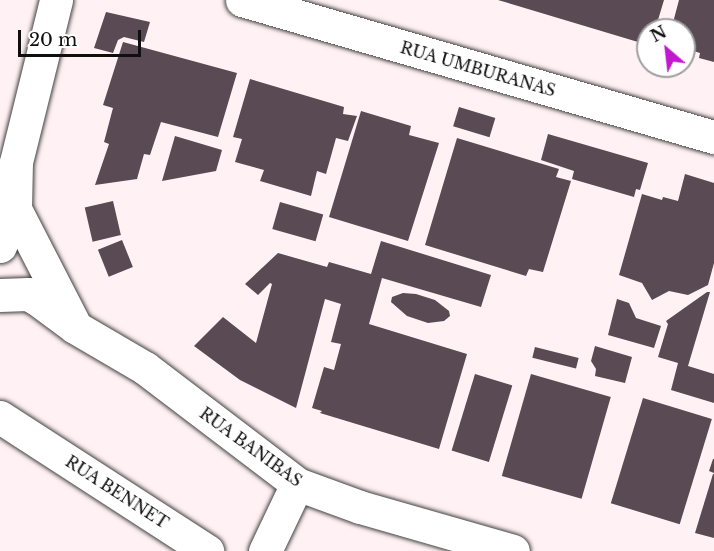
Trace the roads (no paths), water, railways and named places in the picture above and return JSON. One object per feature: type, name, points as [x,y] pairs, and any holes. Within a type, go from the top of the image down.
[{"type":"street","points":[[0,246],[10,185],[33,84],[56,0]]},
{"type":"street","name":"RUA UMBURANAS","points":[[242,0],[714,137]]},
{"type":"street","points":[[10,185],[75,327]]},
{"type":"street","name":"RUA BANIBAS","points":[[0,295],[28,294],[75,327],[146,368],[297,484],[360,507],[513,551]]},
{"type":"street","name":"RUA BENNET","points":[[0,392],[28,433]]},
{"type":"street","name":"RUA BENNET","points":[[0,417],[207,551]]},
{"type":"street","points":[[265,551],[297,484]]}]
